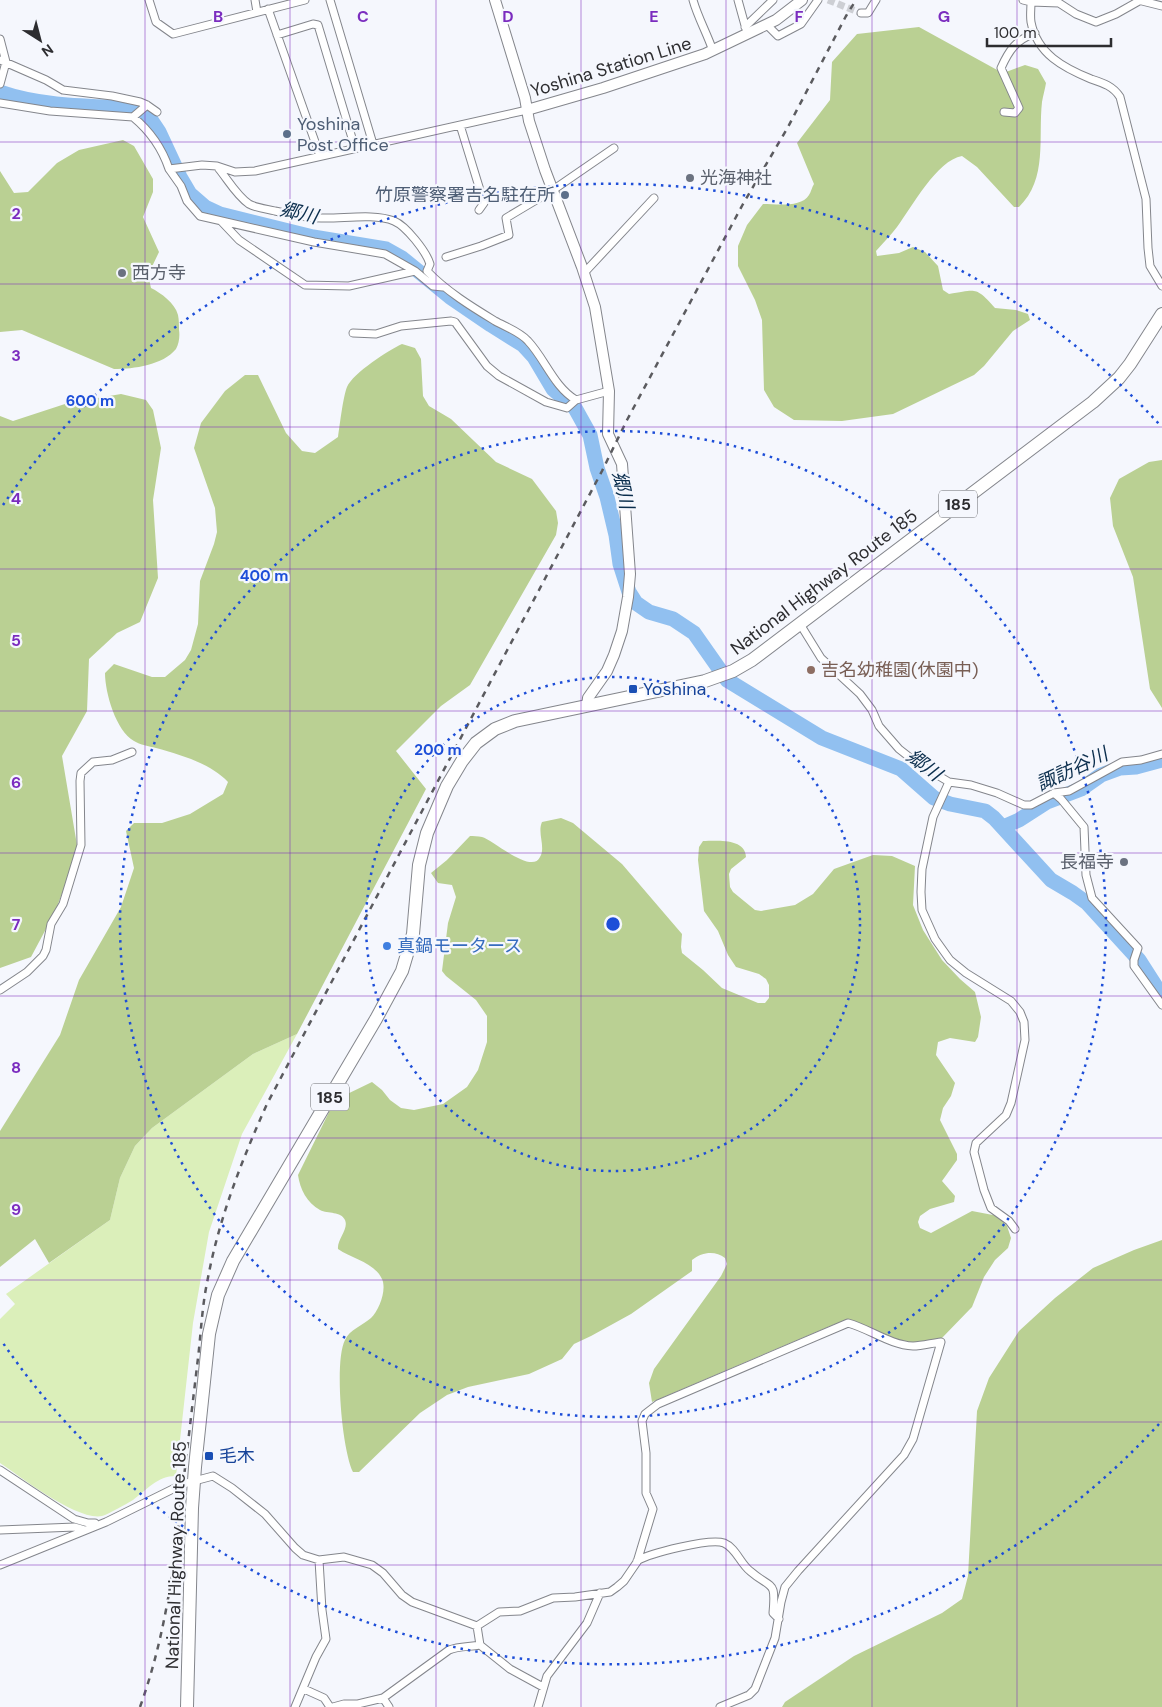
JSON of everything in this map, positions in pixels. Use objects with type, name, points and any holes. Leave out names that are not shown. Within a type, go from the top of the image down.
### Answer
[{"type":"highway","name":"National Highway Route 185","points":[[188,1707],[192,1508],[209,1334],[213,1315],[224,1279],[291,1162],[381,1012],[402,972],[413,934],[422,849],[447,786],[469,751],[476,743],[496,729],[515,722],[717,677],[733,671],[752,660],[1094,402],[1119,378],[1130,364],[1162,314]]},
{"type":"main road","points":[[495,0],[527,110]]},
{"type":"main road","name":"Yoshina Station Line","points":[[587,706],[588,698],[607,671],[614,655],[622,631],[629,593],[630,574],[622,464],[608,434],[609,391],[599,325],[584,273],[553,190],[527,110],[642,76],[713,51],[747,30],[767,24],[788,12],[802,0]]},
{"type":"street","points":[[149,0],[156,22],[173,34],[305,0]]},
{"type":"street","points":[[254,0],[258,12]]},
{"type":"street","points":[[330,0],[373,144]]},
{"type":"street","points":[[693,0],[713,51]]},
{"type":"street","points":[[738,0],[747,30]]},
{"type":"street","points":[[747,30],[773,0]]},
{"type":"street","points":[[767,24],[778,36],[801,24],[818,0]]},
{"type":"street","points":[[861,13],[868,13],[876,0]]},
{"type":"street","points":[[1023,0],[1059,3],[1076,14],[1096,22],[1116,14],[1139,0],[1162,6]]},
{"type":"street","points":[[1031,2],[1031,22],[1045,52],[1055,61],[1074,72],[1116,90],[1120,97],[1146,199],[1150,266],[1162,286]]},
{"type":"street","points":[[268,9],[320,156]]},
{"type":"street","points":[[277,35],[313,24],[318,25],[355,148]]},
{"type":"street","points":[[1004,112],[1015,113],[1019,108],[1001,68],[1008,54],[1022,38],[1035,33]]},
{"type":"street","points":[[0,39],[3,61],[0,84]]},
{"type":"street","points":[[3,61],[64,90],[112,96],[146,106],[156,112]]},
{"type":"street","points":[[0,103],[50,111],[135,115],[146,106]]},
{"type":"street","points":[[170,169],[202,165],[217,166],[235,172],[255,170],[527,110]]},
{"type":"street","points":[[135,115],[154,138],[181,186],[187,201],[200,216],[314,242],[386,254],[415,271],[435,286],[445,288]]},
{"type":"street","points":[[460,125],[484,202],[479,210]]},
{"type":"street","points":[[446,257],[509,235],[506,218],[553,190],[614,148]]},
{"type":"street","points":[[217,166],[238,193],[249,204],[257,207],[304,217],[375,218],[392,220],[400,224],[428,256],[430,264],[428,271],[445,288],[495,321],[526,338],[573,403]]},
{"type":"street","points":[[584,273],[618,234],[654,198]]},
{"type":"street","points":[[221,221],[238,240],[305,285],[349,286],[415,271]]},
{"type":"street","points":[[353,333],[376,334],[401,326],[451,321],[454,322],[474,346],[487,366],[499,376],[546,402],[567,408],[573,403],[609,391]]},
{"type":"street","points":[[800,624],[821,658],[860,694],[872,710],[879,726],[899,750],[949,782],[971,785],[997,793],[1024,805],[1031,805],[1069,791],[1122,762],[1141,760],[1162,754]]},
{"type":"street","points":[[0,990],[27,972],[43,956],[52,924],[63,904],[81,845],[81,773],[93,762],[112,760],[132,752]]},
{"type":"street","points":[[949,782],[933,817],[922,869],[922,910],[935,939],[950,960],[966,973],[1011,1001],[1020,1012],[1024,1022],[1025,1040],[1011,1103],[1006,1115],[976,1143],[974,1152],[991,1208],[1009,1221],[1015,1229]]},
{"type":"street","points":[[1058,796],[1084,827],[1086,875],[1092,898],[1138,948],[1134,966],[1162,1005]]},
{"type":"street","points":[[477,1626],[499,1612],[520,1611],[553,1598],[610,1592],[624,1582],[637,1562],[653,1509],[646,1493],[646,1453],[642,1421],[645,1414],[658,1404],[848,1323],[892,1341],[912,1346],[941,1342],[913,1440],[904,1455],[785,1587],[775,1638],[755,1689],[749,1695],[720,1707]]},
{"type":"street","points":[[0,1470],[74,1519],[88,1523],[106,1522]]},
{"type":"street","points":[[0,1565],[106,1522],[183,1484],[212,1476],[232,1488],[265,1514],[303,1555],[319,1560],[344,1557],[372,1565],[383,1573],[402,1595],[412,1602],[477,1626]]},
{"type":"street","points":[[0,1530],[75,1527],[85,1530]]},
{"type":"street","points":[[637,1562],[645,1556],[660,1552],[713,1542],[724,1543],[732,1548],[748,1570],[772,1587],[775,1594],[773,1613],[779,1618]]},
{"type":"street","points":[[296,1707],[316,1657],[326,1639],[319,1560]]},
{"type":"street","points":[[537,1706],[546,1676],[587,1623],[600,1592]]},
{"type":"street","points":[[477,1626],[480,1645],[510,1669],[543,1687]]},
{"type":"street","points":[[304,1689],[324,1698],[331,1707],[344,1704],[358,1704],[383,1698],[449,1650],[457,1647],[468,1648],[480,1645]]},
{"type":"street","points":[[383,1698],[389,1707]]},
{"type":"green space","points":[[919,27],[999,71],[1006,72],[1025,65],[1038,69],[1046,83],[1042,102],[1038,171],[1028,196],[1019,207],[1014,207],[977,167],[962,156],[953,159],[943,166],[926,185],[897,227],[876,251],[877,256],[899,253],[913,247],[925,252],[938,266],[943,290],[949,294],[975,291],[995,308],[1016,310],[1028,314],[1030,320],[1013,331],[984,366],[974,375],[893,414],[842,421],[794,420],[774,407],[764,390],[762,320],[755,300],[738,266],[738,246],[747,225],[763,204],[794,204],[805,199],[810,194],[814,184],[797,143],[830,100],[832,62],[857,34]]},
{"type":"green space","points":[[123,140],[134,146],[153,179],[153,192],[143,217],[159,252],[148,275],[151,288],[174,306],[179,319],[179,337],[176,349],[164,359],[139,367],[114,369],[22,330],[0,332],[0,171],[14,193],[28,192],[57,163],[79,150]]},
{"type":"green space","points":[[402,344],[415,348],[421,359],[423,396],[429,406],[451,419],[496,462],[532,479],[556,511],[558,523],[556,535],[470,685],[441,706],[396,751],[426,789],[297,1034],[253,1054],[152,1128],[135,1146],[120,1178],[110,1220],[49,1263],[35,1239],[0,1267],[0,1131],[60,1035],[79,980],[121,907],[134,868],[126,831],[134,823],[162,823],[190,814],[223,794],[228,782],[221,775],[195,760],[139,744],[128,736],[117,720],[109,701],[105,673],[114,664],[152,677],[165,677],[185,660],[191,650],[198,624],[200,581],[217,532],[215,508],[194,448],[201,423],[225,391],[245,375],[258,375],[286,433],[302,451],[315,453],[338,437],[344,397],[351,381],[372,362]]},
{"type":"green space","points":[[121,394],[146,400],[153,410],[161,448],[153,500],[158,578],[140,622],[117,633],[89,659],[87,711],[62,756],[78,851],[55,912],[31,957],[0,968],[0,416],[13,421],[68,403]]},
{"type":"green space","points":[[1162,460],[1162,708],[1150,689],[1133,577],[1113,526],[1110,498],[1119,479],[1149,462]]},
{"type":"green space","points":[[561,818],[573,823],[622,864],[682,934],[682,953],[722,988],[758,1003],[765,1003],[769,998],[769,985],[766,979],[759,974],[736,967],[728,955],[718,931],[704,911],[698,860],[699,847],[703,841],[722,841],[741,846],[746,857],[731,869],[729,874],[730,887],[733,892],[755,910],[761,911],[795,905],[813,894],[834,869],[873,855],[892,856],[915,866],[913,905],[923,930],[942,960],[975,992],[981,1017],[978,1037],[975,1042],[950,1038],[938,1042],[936,1055],[955,1083],[951,1096],[943,1108],[940,1120],[957,1154],[957,1160],[942,1181],[955,1196],[954,1202],[930,1209],[920,1216],[918,1222],[920,1228],[931,1233],[972,1211],[998,1216],[1007,1226],[1011,1238],[1008,1248],[995,1260],[984,1277],[972,1307],[940,1340],[908,1343],[835,1324],[652,1402],[649,1383],[654,1369],[721,1276],[727,1264],[725,1258],[721,1255],[709,1253],[700,1255],[692,1260],[692,1271],[631,1314],[574,1344],[562,1359],[529,1374],[468,1387],[447,1395],[420,1413],[359,1472],[353,1472],[346,1445],[341,1406],[340,1366],[342,1351],[347,1336],[371,1318],[377,1310],[384,1289],[382,1279],[374,1269],[338,1249],[346,1223],[345,1220],[341,1215],[320,1210],[311,1204],[302,1190],[298,1175],[334,1102],[339,1098],[372,1082],[401,1108],[414,1110],[443,1104],[467,1087],[478,1070],[487,1042],[487,1016],[476,1000],[442,971],[448,923],[456,897],[452,885],[438,883],[431,873],[447,860],[470,836],[487,839],[521,859],[529,862],[536,861],[542,853],[540,831],[542,822]]},
{"type":"green space","points":[[297,1034],[242,1134],[209,1232],[193,1323],[176,1476],[163,1478],[133,1500],[102,1516],[91,1516],[78,1512],[49,1497],[0,1463],[0,1319],[15,1304],[6,1294],[110,1220],[120,1178],[135,1146],[152,1128],[253,1054]]},
{"type":"green space","points":[[1162,1240],[1162,1707],[782,1707],[785,1702],[854,1656],[942,1613],[962,1599],[968,1576],[977,1411],[989,1378],[1019,1331],[1055,1298],[1093,1268]]},
{"type":"waterway","name":"郷川","points":[[0,92],[33,101],[50,103],[137,108],[147,114],[159,132],[190,194],[205,207],[220,214],[313,237],[386,249],[402,258],[450,297],[523,345],[534,357],[553,389],[575,408],[590,435],[597,468],[607,497],[616,535],[620,564],[629,592],[636,603],[649,612],[673,619],[694,633],[727,680],[822,738],[901,769],[934,798],[950,804],[985,811],[994,818],[1051,880],[1087,903],[1139,960],[1162,996]]},
{"type":"waterway","name":"諏訪谷川","points":[[1003,827],[1019,820],[1047,802],[1081,789],[1101,775],[1120,768],[1136,767],[1162,760]]},
{"type":"tunnel","points":[[828,0],[861,13]]},
{"type":"railway","points":[[140,1707],[157,1653],[173,1570],[207,1283],[217,1237],[231,1192],[248,1148],[267,1104],[602,471],[627,420],[743,204],[788,127],[856,0]]},
{"type":"place","name":"Yoshina Post Office","points":[[287,134]]},
{"type":"place","name":"光海神社","points":[[690,178]]},
{"type":"place","name":"竹原警察署吉名駐在所","points":[[565,195]]},
{"type":"place","name":"西方寺","points":[[122,273]]},
{"type":"place","name":"吉名幼稚園(休園中)","points":[[811,670]]},
{"type":"place","name":"Yoshina","points":[[633,689]]},
{"type":"place","name":"長福寺","points":[[1124,862]]},
{"type":"place","name":"真鍋モータース","points":[[387,946]]},
{"type":"place","name":"毛木","points":[[209,1456]]}]
